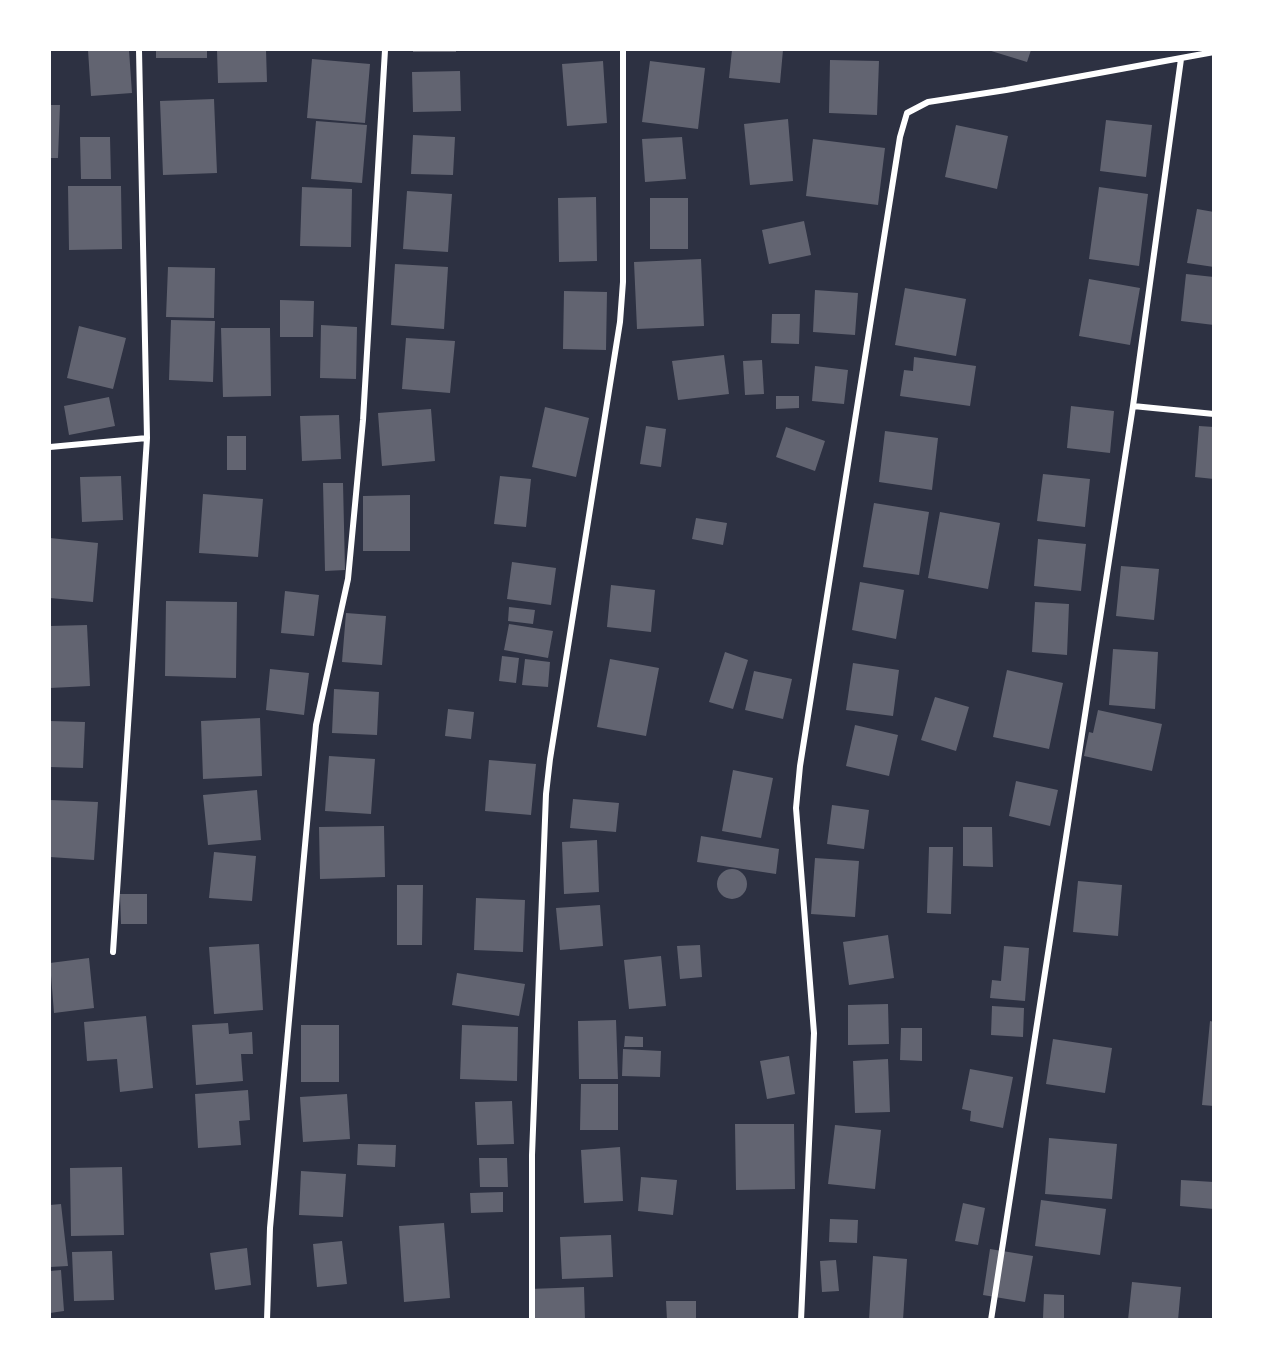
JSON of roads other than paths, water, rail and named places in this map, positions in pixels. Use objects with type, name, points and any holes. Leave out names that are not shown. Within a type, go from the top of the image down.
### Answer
[{"type":"street","points":[[113,952],[147,438],[139,50]]},
{"type":"street","points":[[267,1320],[270,1228],[316,725],[348,579],[363,420],[385,50]]},
{"type":"street","points":[[532,1320],[532,1155],[546,794],[620,322],[623,282],[623,50]]},
{"type":"street","points":[[801,1320],[814,1033],[796,808],[800,766],[900,137],[907,113],[928,102],[1214,52]]},
{"type":"street","points":[[991,1320],[1133,406],[1181,58]]},
{"type":"street","points":[[1133,406],[1214,414]]},
{"type":"street","points":[[50,447],[147,438]]}]
